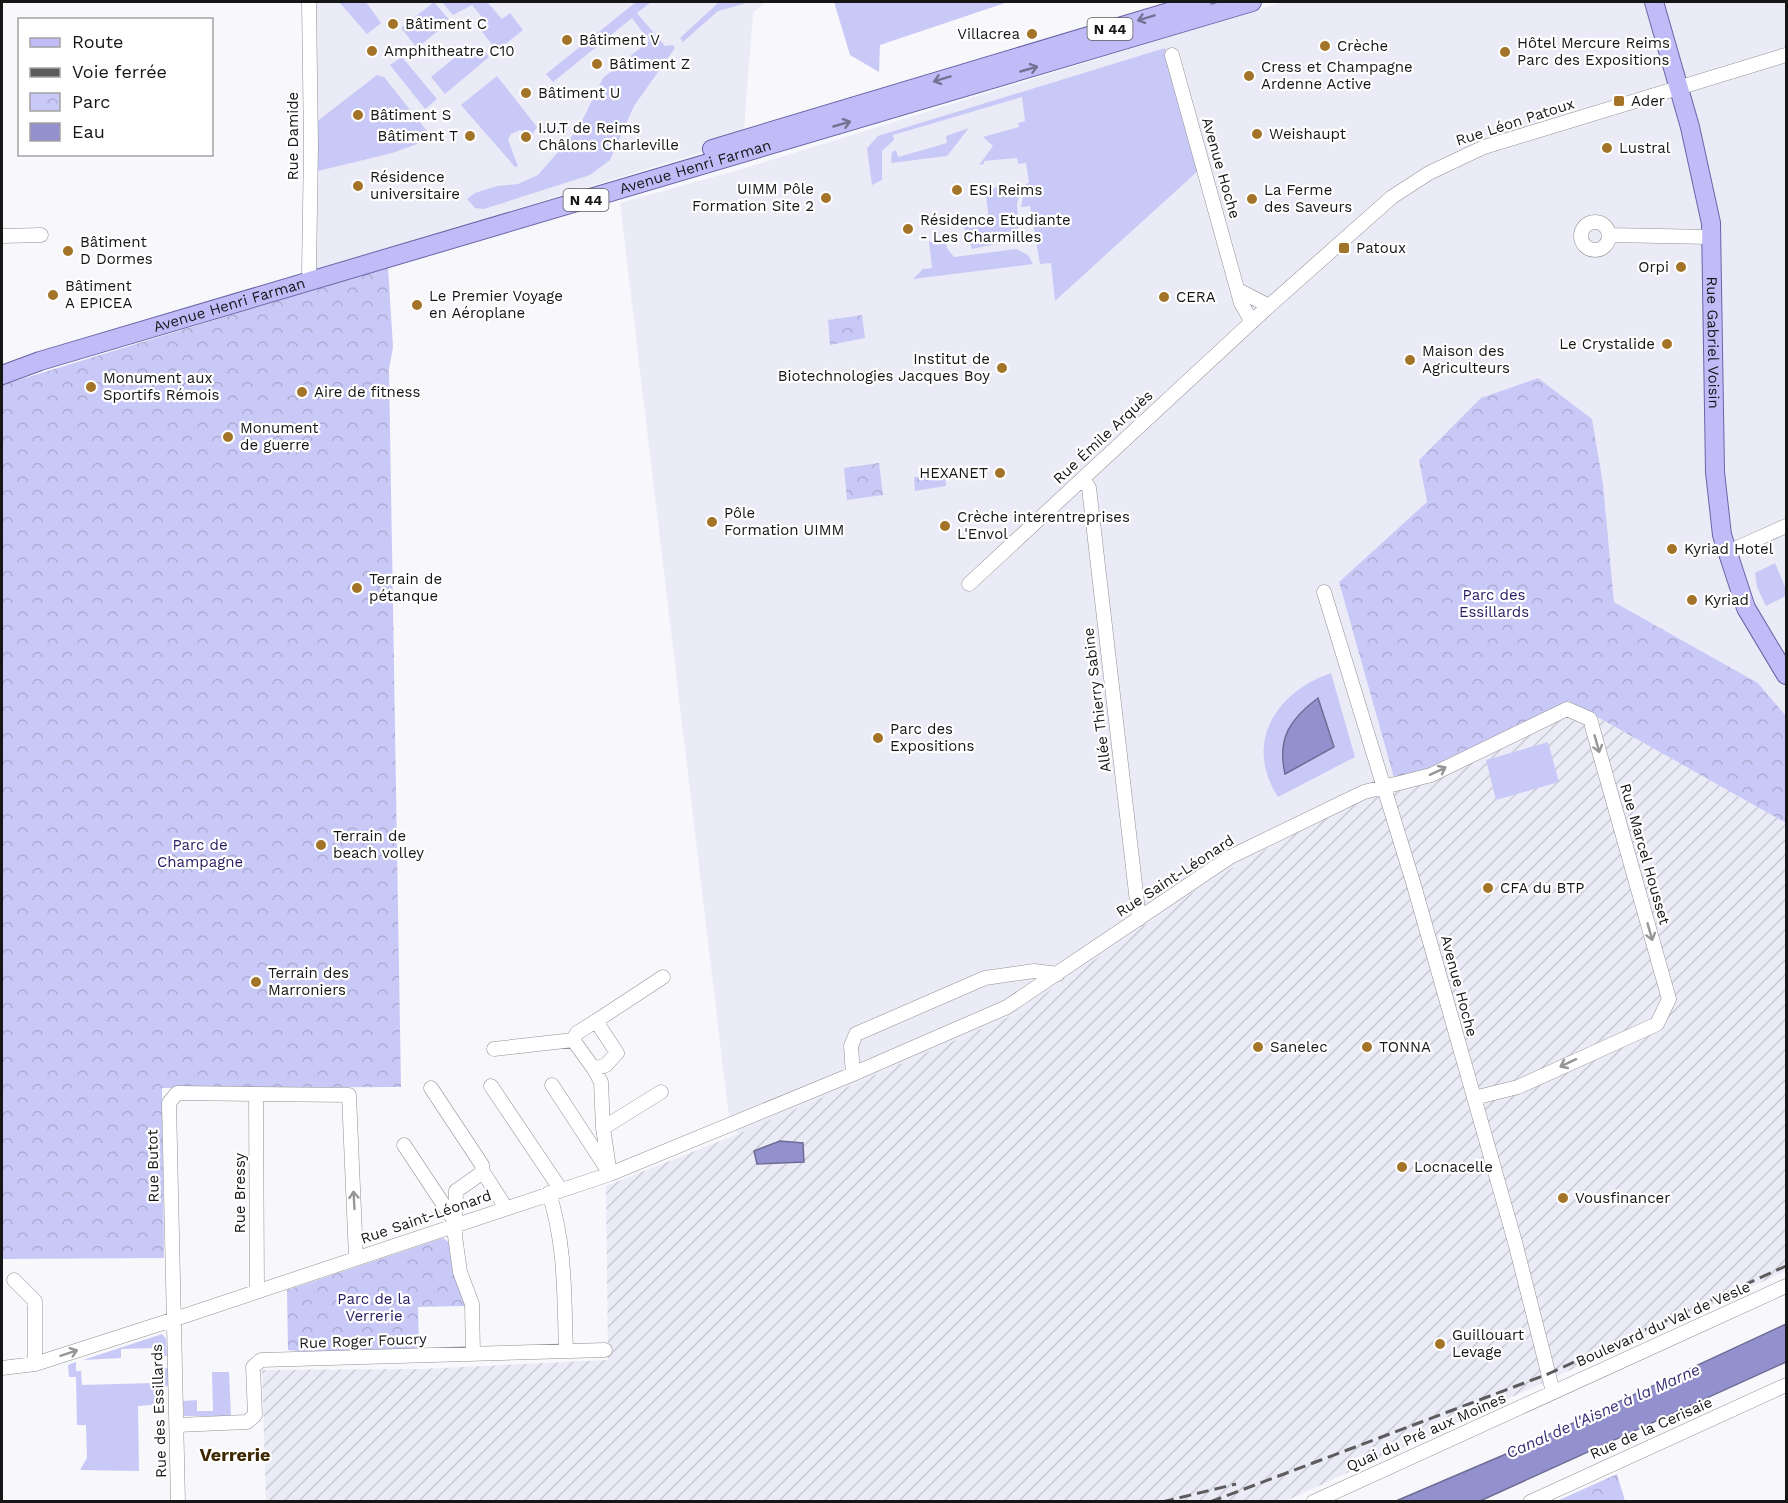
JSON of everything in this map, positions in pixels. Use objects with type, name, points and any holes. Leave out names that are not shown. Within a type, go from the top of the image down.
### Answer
[{"type":"main road","name":"Avenue Henri Farman","points":[[2,364],[1202,2]]},
{"type":"main road","name":"Avenue Henri Farman","points":[[2,375],[51,358],[1252,2]]},
{"type":"main road","name":"Rue Gabriel Voisin","points":[[1654,2],[1682,87],[1704,184],[1712,237],[1715,472],[1722,535],[1746,608],[1786,675]]},
{"type":"main road","points":[[1662,2],[1682,87],[1720,207],[1725,472],[1737,548],[1760,610],[1786,660]]},
{"type":"street","name":"Rue Damide","points":[[309,2],[311,146],[309,272]]},
{"type":"street","name":"Avenue Hoche","points":[[1172,55],[1240,303],[1260,314]]},
{"type":"street","name":"Rue Léon Patoux","points":[[1260,314],[1392,197],[1429,173],[1484,147],[1786,55]]},
{"type":"street","points":[[2,236],[41,235]]},
{"type":"street","points":[[1609,235],[1712,237]]},
{"type":"street","points":[[1238,290],[1260,314]]},
{"type":"street","name":"Rue Émile Arquès","points":[[969,584],[1260,314]]},
{"type":"street","name":"Allée Thierry Sabine","points":[[1083,479],[1089,488],[1139,919]]},
{"type":"street","points":[[1737,548],[1786,526]]},
{"type":"street","name":"Avenue Hoche","points":[[1324,592],[1381,785],[1410,871],[1534,1312],[1553,1392]]},
{"type":"street","name":"Rue Marcel Housset","points":[[1381,785],[1431,775],[1567,709],[1590,719],[1669,999],[1658,1024],[1518,1087],[1474,1098]]},
{"type":"street","name":"Rue Saint-Léonard","points":[[7,1367],[35,1364],[172,1320],[356,1258],[453,1222],[506,1208],[610,1173],[853,1074],[1007,1007],[1230,857],[1381,785]]},
{"type":"street","points":[[853,1074],[851,1046],[856,1034],[985,978],[1034,971],[1058,974]]},
{"type":"street","points":[[573,1040],[577,1033],[663,977]]},
{"type":"street","points":[[594,1069],[606,1065],[617,1053],[596,1021]]},
{"type":"street","points":[[494,1049],[573,1040]]},
{"type":"street","points":[[573,1040],[601,1082],[603,1128],[610,1173]]},
{"type":"street","points":[[552,1085],[610,1173]]},
{"type":"street","points":[[491,1086],[555,1192],[564,1264],[566,1351]]},
{"type":"street","points":[[431,1088],[482,1165],[483,1172],[506,1208]]},
{"type":"street","points":[[603,1128],[661,1092]]},
{"type":"street","name":"Rue Butot","points":[[172,1320],[169,1103],[177,1094],[349,1095],[356,1258]]},
{"type":"street","name":"Rue Bressy","points":[[256,1095],[257,1292]]},
{"type":"street","points":[[404,1144],[453,1222]]},
{"type":"street","points":[[473,1354],[472,1304],[460,1272],[453,1222],[456,1191],[483,1172]]},
{"type":"street","points":[[14,1280],[35,1301],[35,1364]]},
{"type":"street","name":"Boulevard du Val de Vesle","points":[[1553,1392],[1786,1286]]},
{"type":"street","name":"Rue des Essillards","points":[[172,1320],[178,1502]]},
{"type":"street","name":"Rue Roger Foucry","points":[[177,1425],[247,1422],[255,1415],[253,1367],[261,1360],[606,1350]]},
{"type":"street","points":[[2,1355],[7,1367]]},
{"type":"street","name":"Rue de la Cerisaie","points":[[1530,1502],[1786,1385]]},
{"type":"street","name":"Quai du Pré aux Moines","points":[[1313,1502],[1553,1392]]},
{"type":"shaded area","name":"I.U.T de Reims Châlons Charleville","points":[[310,2],[766,2],[753,13],[744,132],[739,141],[309,272]]},
{"type":"shaded area","points":[[1282,2],[1786,2],[1786,716],[1758,683],[1614,602],[1603,484],[1427,502],[1339,582],[1394,778],[1209,881],[1014,1015],[738,1134],[729,1118],[620,203],[745,168]]},
{"type":"shaded area","points":[[1569,701],[1786,823],[1786,1271],[1286,1501],[266,1501],[262,1370],[422,1369],[608,1360],[606,1186],[738,1134],[1014,1015],[1209,881],[1394,778],[1429,768]]},
{"type":"green space","points":[[339,2],[366,2],[381,23],[367,34]]},
{"type":"green space","points":[[434,2],[450,21],[417,48],[401,28]]},
{"type":"green space","points":[[442,2],[487,2],[502,19],[510,13],[523,30],[497,51],[479,28],[486,22],[472,5],[453,15]]},
{"type":"green space","points":[[636,2],[651,2],[637,13],[665,46],[673,45],[675,48],[634,106],[610,160],[590,175],[484,209],[475,208],[467,199],[475,193],[497,186],[518,184],[538,175],[578,129],[603,78],[649,41],[632,18],[553,82],[546,74]]},
{"type":"green space","points":[[719,2],[750,2],[718,11],[683,42],[680,38]]},
{"type":"green space","points":[[834,2],[1008,2],[880,45],[879,72],[850,55]]},
{"type":"green space","points":[[474,47],[484,50],[489,57],[445,94],[431,77],[464,50]]},
{"type":"green space","points":[[1165,48],[1200,169],[1055,301],[1051,263],[1040,264],[1030,206],[1021,207],[1025,185],[1029,182],[1026,163],[1018,164],[1017,158],[984,161],[984,164],[979,165],[993,146],[983,137],[1019,127],[1018,123],[1025,121],[1022,97],[893,135],[894,140],[882,151],[882,180],[872,185],[867,148],[878,136]]},
{"type":"green space","points":[[402,57],[437,99],[425,109],[390,65]]},
{"type":"green space","points":[[377,75],[384,77],[427,131],[417,144],[392,153],[310,173],[311,146],[319,140],[311,126]]},
{"type":"green space","points":[[497,76],[537,127],[531,136],[520,130],[511,134],[508,140],[518,166],[515,167],[461,105]]},
{"type":"green space","points":[[969,128],[947,156],[891,163],[892,152],[896,150],[898,157],[947,143],[946,136]]},
{"type":"green space","points":[[1022,185],[1017,204],[1019,227],[1015,236],[1006,242],[972,249],[963,225],[968,225],[969,228],[985,226],[989,222],[985,186],[988,189]]},
{"type":"green space","points":[[946,240],[947,248],[954,257],[1016,249],[1028,255],[1033,264],[913,279],[923,269],[932,268],[929,242]]},
{"type":"green space","name":"Parc de Champagne","points":[[388,267],[393,347],[389,369],[401,1087],[162,1088],[164,1258],[2,1259],[2,385]]},
{"type":"green space","points":[[862,315],[865,338],[830,345],[828,320]]},
{"type":"green space","name":"Parc des Essillards","points":[[1538,378],[1592,419],[1603,484],[1614,602],[1758,683],[1786,716],[1786,823],[1569,701],[1429,768],[1394,778],[1339,582],[1427,502],[1419,460],[1481,398]]},
{"type":"green space","points":[[879,463],[883,495],[847,500],[844,468]]},
{"type":"green space","points":[[945,474],[946,486],[915,491],[914,477]]},
{"type":"green space","points":[[1775,563],[1786,589],[1786,596],[1766,606],[1757,587],[1755,573]]},
{"type":"green space","points":[[1331,673],[1355,757],[1278,797],[1268,777],[1264,758],[1265,739],[1271,722],[1281,706],[1295,693],[1311,682]]},
{"type":"green space","points":[[1548,742],[1559,782],[1496,800],[1486,760]]},
{"type":"green space","name":"Parc de la Verrerie","points":[[443,1238],[450,1243],[454,1276],[465,1306],[418,1307],[419,1349],[314,1353],[288,1350],[287,1290]]},
{"type":"green space","points":[[162,1334],[166,1339],[167,1356],[157,1356],[156,1348],[121,1349],[121,1358],[83,1360]]},
{"type":"green space","points":[[76,1362],[76,1371],[81,1371],[82,1385],[154,1383],[154,1369],[169,1368],[169,1386],[164,1387],[164,1404],[138,1406],[139,1471],[80,1470],[87,1458],[86,1425],[77,1425],[76,1377],[69,1377],[68,1365]]},
{"type":"green space","points":[[212,1372],[229,1372],[231,1416],[184,1416],[183,1401],[197,1400],[197,1411],[213,1411]]},
{"type":"green space","points":[[1617,1474],[1625,1501],[1559,1501],[1559,1500]]},
{"type":"water","points":[[1318,698],[1334,747],[1285,774],[1283,750],[1288,730],[1300,714]]},
{"type":"water","points":[[780,1141],[803,1143],[804,1162],[757,1164],[754,1151]]},
{"type":"water","name":"Canal de l'Aisne à la Marne","points":[[1786,1324],[1786,1362],[1480,1501],[1396,1501],[1513,1451]]},
{"type":"railway","points":[[1210,1502],[1548,1374],[1786,1266]]},
{"type":"railway","points":[[1162,1502],[1236,1484]]},
{"type":"place","name":"Bâtiment C","points":[[393,24]]},
{"type":"place","name":"Villacrea","points":[[1032,34]]},
{"type":"place","name":"Bâtiment V","points":[[567,40]]},
{"type":"place","name":"Crèche","points":[[1325,46]]},
{"type":"place","name":"Amphitheatre C10","points":[[372,51]]},
{"type":"place","name":"Hôtel Mercure Reims Parc des Expositions","points":[[1505,52]]},
{"type":"place","name":"Bâtiment Z","points":[[597,64]]},
{"type":"place","name":"Cress et Champagne Ardenne Active","points":[[1249,76]]},
{"type":"place","name":"Bâtiment U","points":[[526,93]]},
{"type":"place","name":"Ader","points":[[1619,101]]},
{"type":"place","name":"Bâtiment S","points":[[358,115]]},
{"type":"place","name":"Weishaupt","points":[[1257,134]]},
{"type":"place","name":"Bâtiment T","points":[[470,136]]},
{"type":"place","name":"I.U.T de Reims Châlons Charleville","points":[[526,137]]},
{"type":"place","name":"Lustral","points":[[1607,148]]},
{"type":"place","name":"Résidence universitaire","points":[[358,186]]},
{"type":"place","name":"ESI Reims","points":[[957,190]]},
{"type":"place","name":"UIMM Pôle Formation Site 2","points":[[826,198]]},
{"type":"place","name":"La Ferme des Saveurs","points":[[1252,199]]},
{"type":"place","name":"Résidence Etudiante - Les Charmilles","points":[[908,229]]},
{"type":"place","name":"Patoux","points":[[1344,248]]},
{"type":"place","name":"Bâtiment D Dormes","points":[[68,251]]},
{"type":"place","name":"Orpi","points":[[1681,267]]},
{"type":"place","name":"Bâtiment A EPICEA","points":[[53,295]]},
{"type":"place","name":"CERA","points":[[1164,297]]},
{"type":"place","name":"Le Premier Voyage en Aéroplane","points":[[417,305]]},
{"type":"place","name":"Le Crystalide","points":[[1667,344]]},
{"type":"place","name":"Maison des Agriculteurs","points":[[1410,360]]},
{"type":"place","name":"Institut de Biotechnologies Jacques Boy","points":[[1002,368]]},
{"type":"place","name":"Monument aux Sportifs Rémois","points":[[91,387]]},
{"type":"place","name":"Aire de fitness","points":[[302,392]]},
{"type":"place","name":"Monument de guerre","points":[[228,437]]},
{"type":"place","name":"HEXANET","points":[[1000,473]]},
{"type":"place","name":"Pôle Formation UIMM","points":[[712,522]]},
{"type":"place","name":"Crèche interentreprises L'Envol","points":[[945,526]]},
{"type":"place","name":"Kyriad Hotel","points":[[1672,549]]},
{"type":"place","name":"Terrain de pétanque","points":[[357,588]]},
{"type":"place","name":"Kyriad","points":[[1692,600]]},
{"type":"place","name":"Parc des Expositions","points":[[878,738]]},
{"type":"place","name":"Terrain de beach volley","points":[[321,845]]},
{"type":"place","name":"CFA du BTP","points":[[1488,888]]},
{"type":"place","name":"Terrain des Marroniers","points":[[256,982]]},
{"type":"place","name":"Sanelec","points":[[1258,1047]]},
{"type":"place","name":"TONNA","points":[[1367,1047]]},
{"type":"place","name":"Locnacelle","points":[[1402,1167]]},
{"type":"place","name":"Vousfinancer","points":[[1563,1198]]},
{"type":"place","name":"Guillouart Levage","points":[[1440,1344]]},
{"type":"district","name":"Verrerie","points":[[235,1454]]}]
